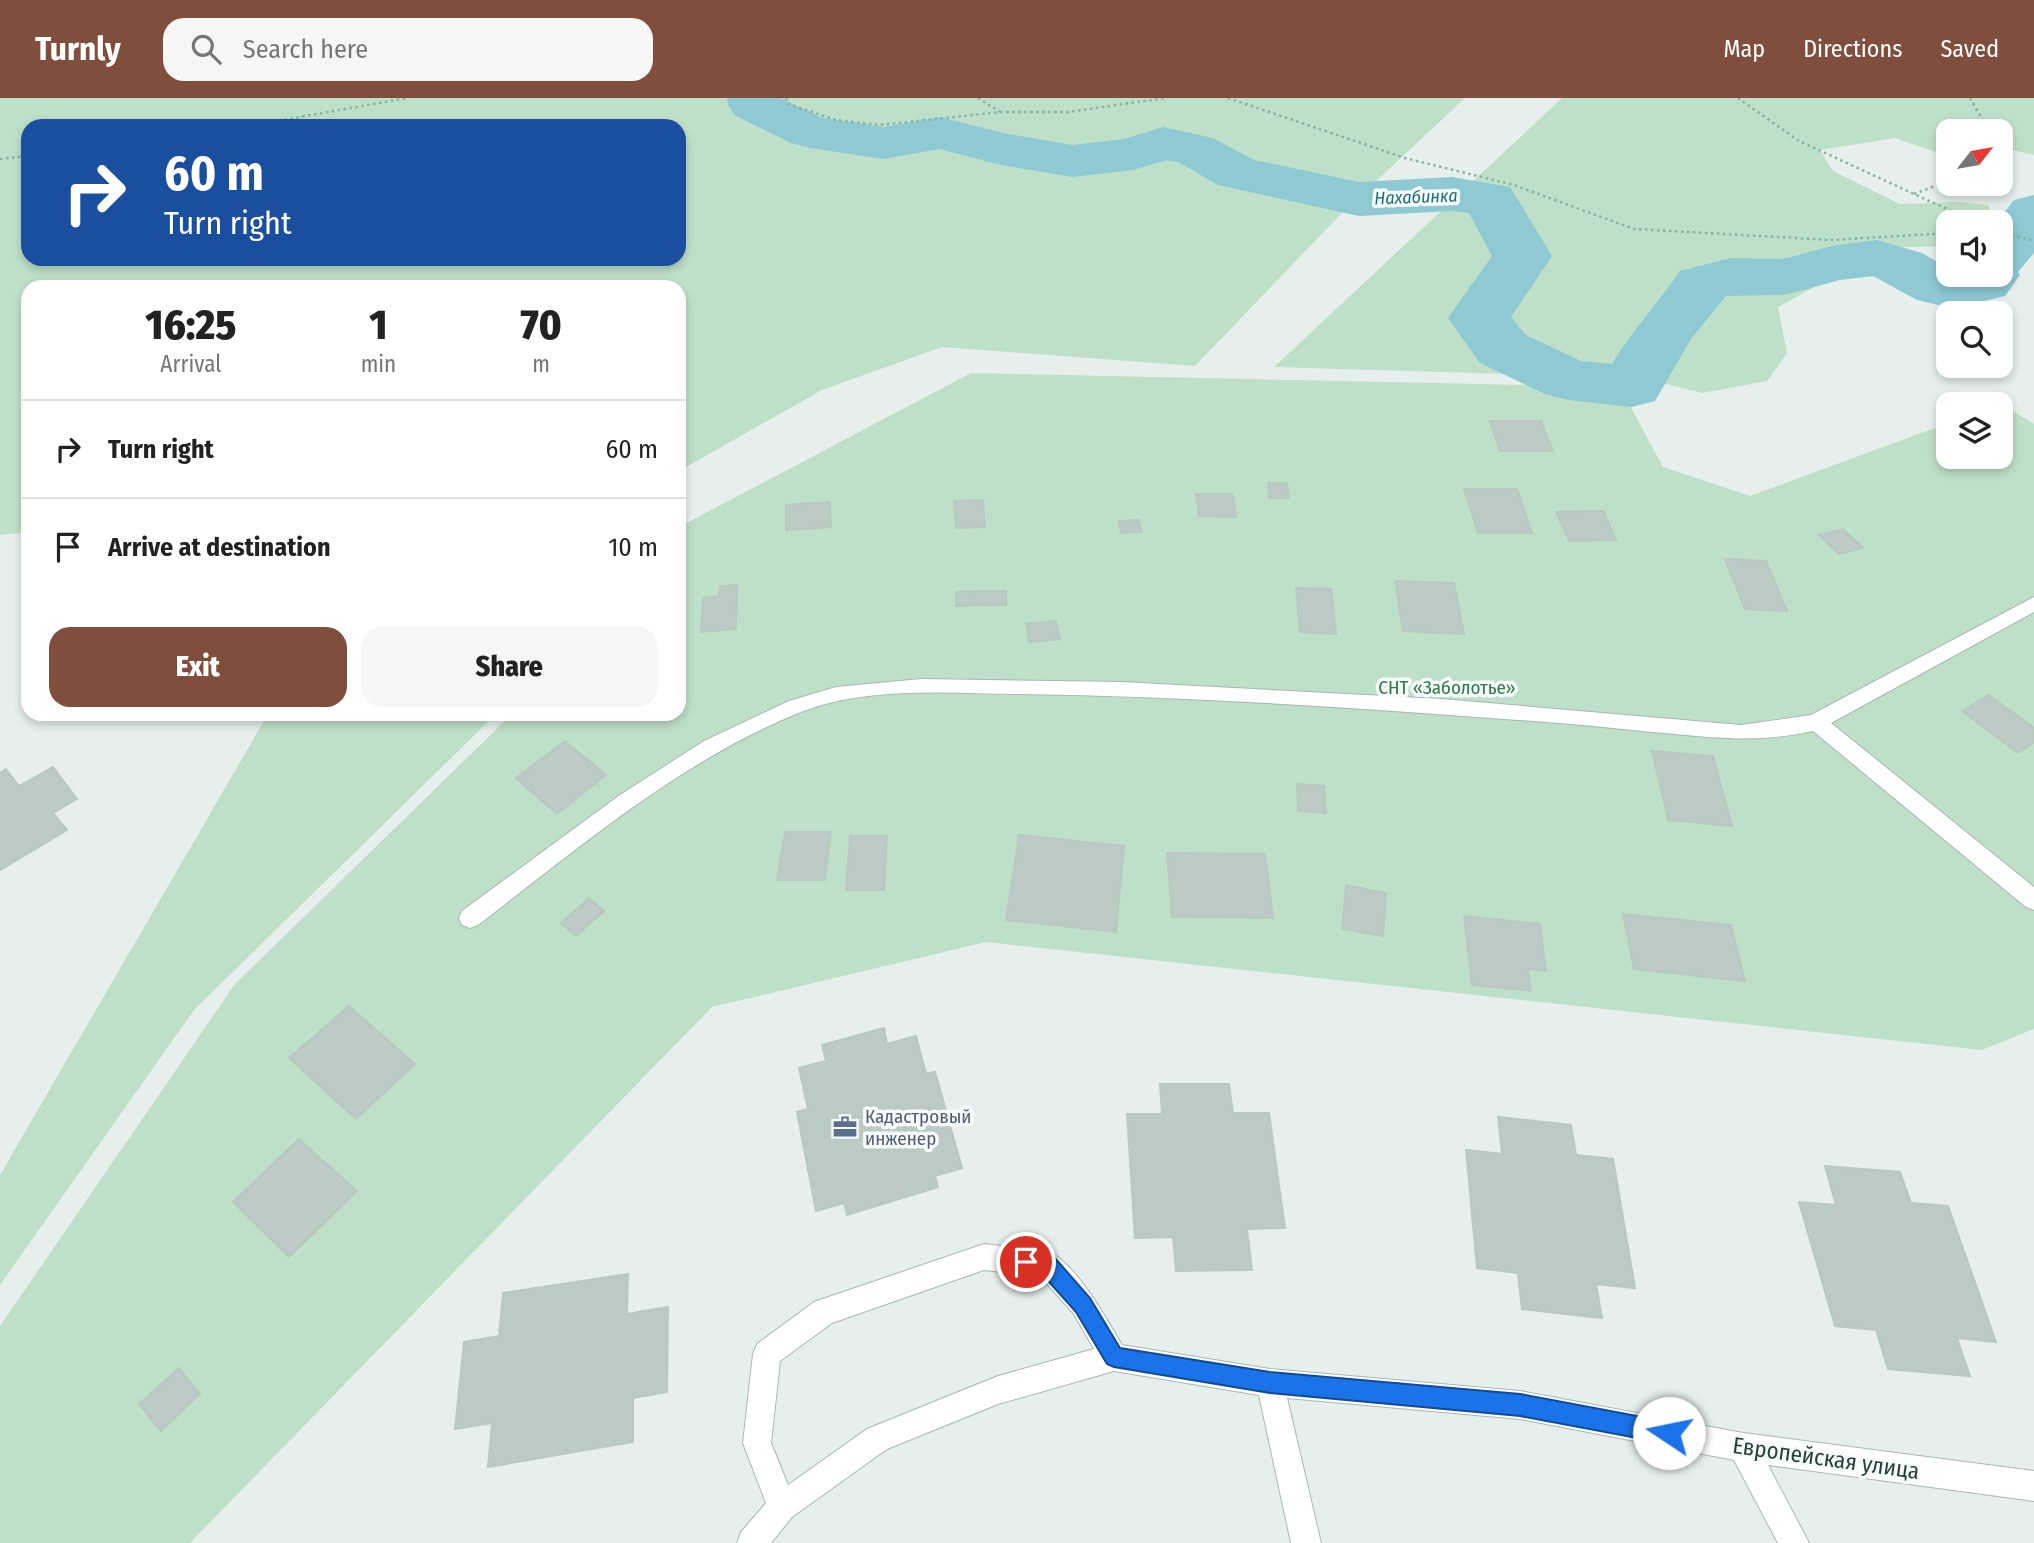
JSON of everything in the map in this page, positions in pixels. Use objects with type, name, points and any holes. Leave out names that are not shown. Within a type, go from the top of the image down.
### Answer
[{"type":"street","points":[[470,918],[586,831],[675,770],[744,728],[799,705],[854,692],[926,686],[1043,686],[1352,699],[1741,733],[1790,728],[1816,722],[2034,604]]},
{"type":"street","points":[[1816,722],[2034,900]]},
{"type":"street","points":[[782,1507],[757,1443],[767,1354],[824,1312],[984,1257],[1047,1265],[1083,1305],[1114,1357]]},
{"type":"street","name":"Европейская улица","points":[[752,1543],[782,1507],[877,1439],[998,1390],[1114,1357],[1270,1383],[1520,1405],[1743,1447],[2034,1487]]},
{"type":"street","points":[[1270,1383],[1306,1543]]},
{"type":"street","points":[[1743,1447],[1794,1543]]},
{"type":"path","points":[[288,119],[407,98]]},
{"type":"path","points":[[786,98],[788,104],[836,120],[879,125],[1001,112],[1069,112],[1165,98]]},
{"type":"path","points":[[978,98],[1001,112]]},
{"type":"path","points":[[1228,98],[1405,158],[1514,185],[1634,229],[1832,240],[1936,234]]},
{"type":"path","points":[[1738,98],[1799,141],[1949,210]]},
{"type":"path","points":[[1970,98],[1982,119]]},
{"type":"path","points":[[0,159],[21,157]]},
{"type":"path","points":[[1914,194],[1936,186]]},
{"type":"path","points":[[2013,235],[2034,241]]},
{"type":"green space","points":[[0,98],[1465,98],[1341,214],[1195,366],[942,347],[822,390],[686,467],[686,280],[21,280],[21,533],[0,535]]},
{"type":"green space","points":[[1562,98],[2034,98],[2034,155],[2013,150],[2013,119],[1936,119],[1936,152],[1895,138],[1820,150],[1833,171],[1900,204],[1960,202],[1988,205],[1990,210],[1936,210],[1936,246],[1877,248],[1837,275],[1778,307],[1787,353],[1767,381],[1702,393],[1643,378],[1274,367]]},
{"type":"green space","name":"СНТ «Заболотье»","points":[[971,373],[1620,387],[1663,467],[1750,496],[1936,427],[1936,469],[2013,469],[2013,411],[2034,424],[2034,1029],[1982,1050],[986,942],[712,1007],[190,1543],[0,1543],[0,1326],[235,984],[505,721],[686,721],[686,523]]},
{"type":"green space","points":[[264,721],[489,721],[194,1010],[0,1285],[0,1175]]},
{"type":"building","points":[[1490,421],[1541,421],[1553,451],[1500,451]]},
{"type":"building","points":[[1268,483],[1287,483],[1289,498],[1269,498]]},
{"type":"building","points":[[1464,489],[1517,489],[1532,533],[1478,533]]},
{"type":"building","points":[[1196,494],[1233,494],[1236,517],[1199,516]]},
{"type":"building","points":[[983,500],[985,527],[956,528],[954,501]]},
{"type":"building","points":[[830,502],[831,527],[786,530],[786,505]]},
{"type":"building","points":[[1603,511],[1616,540],[1569,541],[1556,512]]},
{"type":"building","points":[[1139,520],[1141,532],[1121,533],[1119,521]]},
{"type":"building","points":[[1843,529],[1863,548],[1839,554],[1819,535]]},
{"type":"building","points":[[1725,559],[1766,561],[1787,611],[1745,609]]},
{"type":"building","points":[[1395,581],[1454,583],[1464,634],[1403,631]]},
{"type":"building","points":[[737,585],[736,629],[701,632],[703,598],[719,596],[720,586]]},
{"type":"building","points":[[1296,588],[1331,589],[1336,634],[1300,632]]},
{"type":"building","points":[[1006,591],[1006,605],[956,606],[956,592]]},
{"type":"building","points":[[1056,621],[1060,639],[1029,642],[1026,624]]},
{"type":"building","points":[[1989,695],[2034,728],[2034,742],[2018,753],[1962,711]]},
{"type":"building","points":[[565,741],[606,775],[557,814],[516,778]]},
{"type":"building","points":[[1652,751],[1713,756],[1732,826],[1668,820]]},
{"type":"building","points":[[53,767],[77,799],[53,813],[67,830],[0,870],[0,773],[6,769],[19,786]]},
{"type":"building","points":[[1297,784],[1324,786],[1326,813],[1298,811]]},
{"type":"building","points":[[785,832],[831,832],[825,880],[777,880]]},
{"type":"building","points":[[1019,835],[1124,846],[1116,932],[1006,920]]},
{"type":"building","points":[[850,836],[887,836],[884,890],[846,890]]},
{"type":"building","points":[[1167,853],[1265,854],[1273,918],[1172,917]]},
{"type":"building","points":[[1346,885],[1386,893],[1383,936],[1342,929]]},
{"type":"building","points":[[589,898],[604,911],[576,936],[561,923]]},
{"type":"building","points":[[1623,914],[1731,925],[1745,981],[1634,969]]},
{"type":"building","points":[[1464,916],[1540,924],[1546,971],[1528,969],[1531,991],[1472,985]]},
{"type":"building","points":[[349,1006],[415,1064],[356,1119],[289,1058]]},
{"type":"building","points":[[884,1028],[887,1044],[916,1036],[926,1074],[935,1072],[962,1168],[935,1176],[938,1187],[847,1215],[844,1203],[816,1211],[797,1112],[808,1109],[799,1068],[826,1061],[822,1045]]},
{"type":"building","points":[[1160,1084],[1229,1084],[1233,1113],[1269,1113],[1285,1228],[1247,1229],[1252,1270],[1176,1271],[1173,1237],[1135,1238],[1127,1114],[1162,1114]]},
{"type":"building","points":[[1498,1117],[1571,1125],[1576,1155],[1613,1159],[1635,1288],[1596,1284],[1602,1318],[1522,1309],[1518,1273],[1477,1268],[1466,1150],[1502,1154]]},
{"type":"building","points":[[299,1139],[357,1191],[289,1257],[233,1202]]},
{"type":"building","points":[[1825,1166],[1900,1172],[1911,1203],[1948,1206],[1996,1342],[1957,1338],[1970,1376],[1888,1369],[1876,1330],[1835,1326],[1799,1202],[1836,1205]]},
{"type":"building","points":[[628,1274],[627,1314],[668,1307],[667,1392],[633,1398],[633,1442],[488,1467],[492,1423],[455,1429],[464,1342],[499,1336],[503,1293]]},
{"type":"building","points":[[179,1368],[200,1394],[161,1431],[139,1404]]},
{"type":"waterway","name":"Нахабинка","points":[[753,98],[754,105],[810,132],[884,143],[940,133],[1001,149],[1072,161],[1133,154],[1163,143],[1194,149],[1237,173],[1359,199],[1452,194],[1490,199],[1522,256],[1479,318],[1503,349],[1568,380],[1632,387],[1660,338],[1691,302],[1701,284],[1730,276],[1785,277],[1836,263],[1877,258],[1901,266],[1936,286]]},
{"type":"waterway","name":"Нахабинка","points":[[2013,241],[2034,212]]},
{"type":"place","name":"Кадастровый инженер","points":[[845,1127]]},
{"type":"route","points":[[1026,1262],[1047,1265],[1083,1305],[1114,1357],[1270,1383],[1520,1405],[1669,1433]]}]
